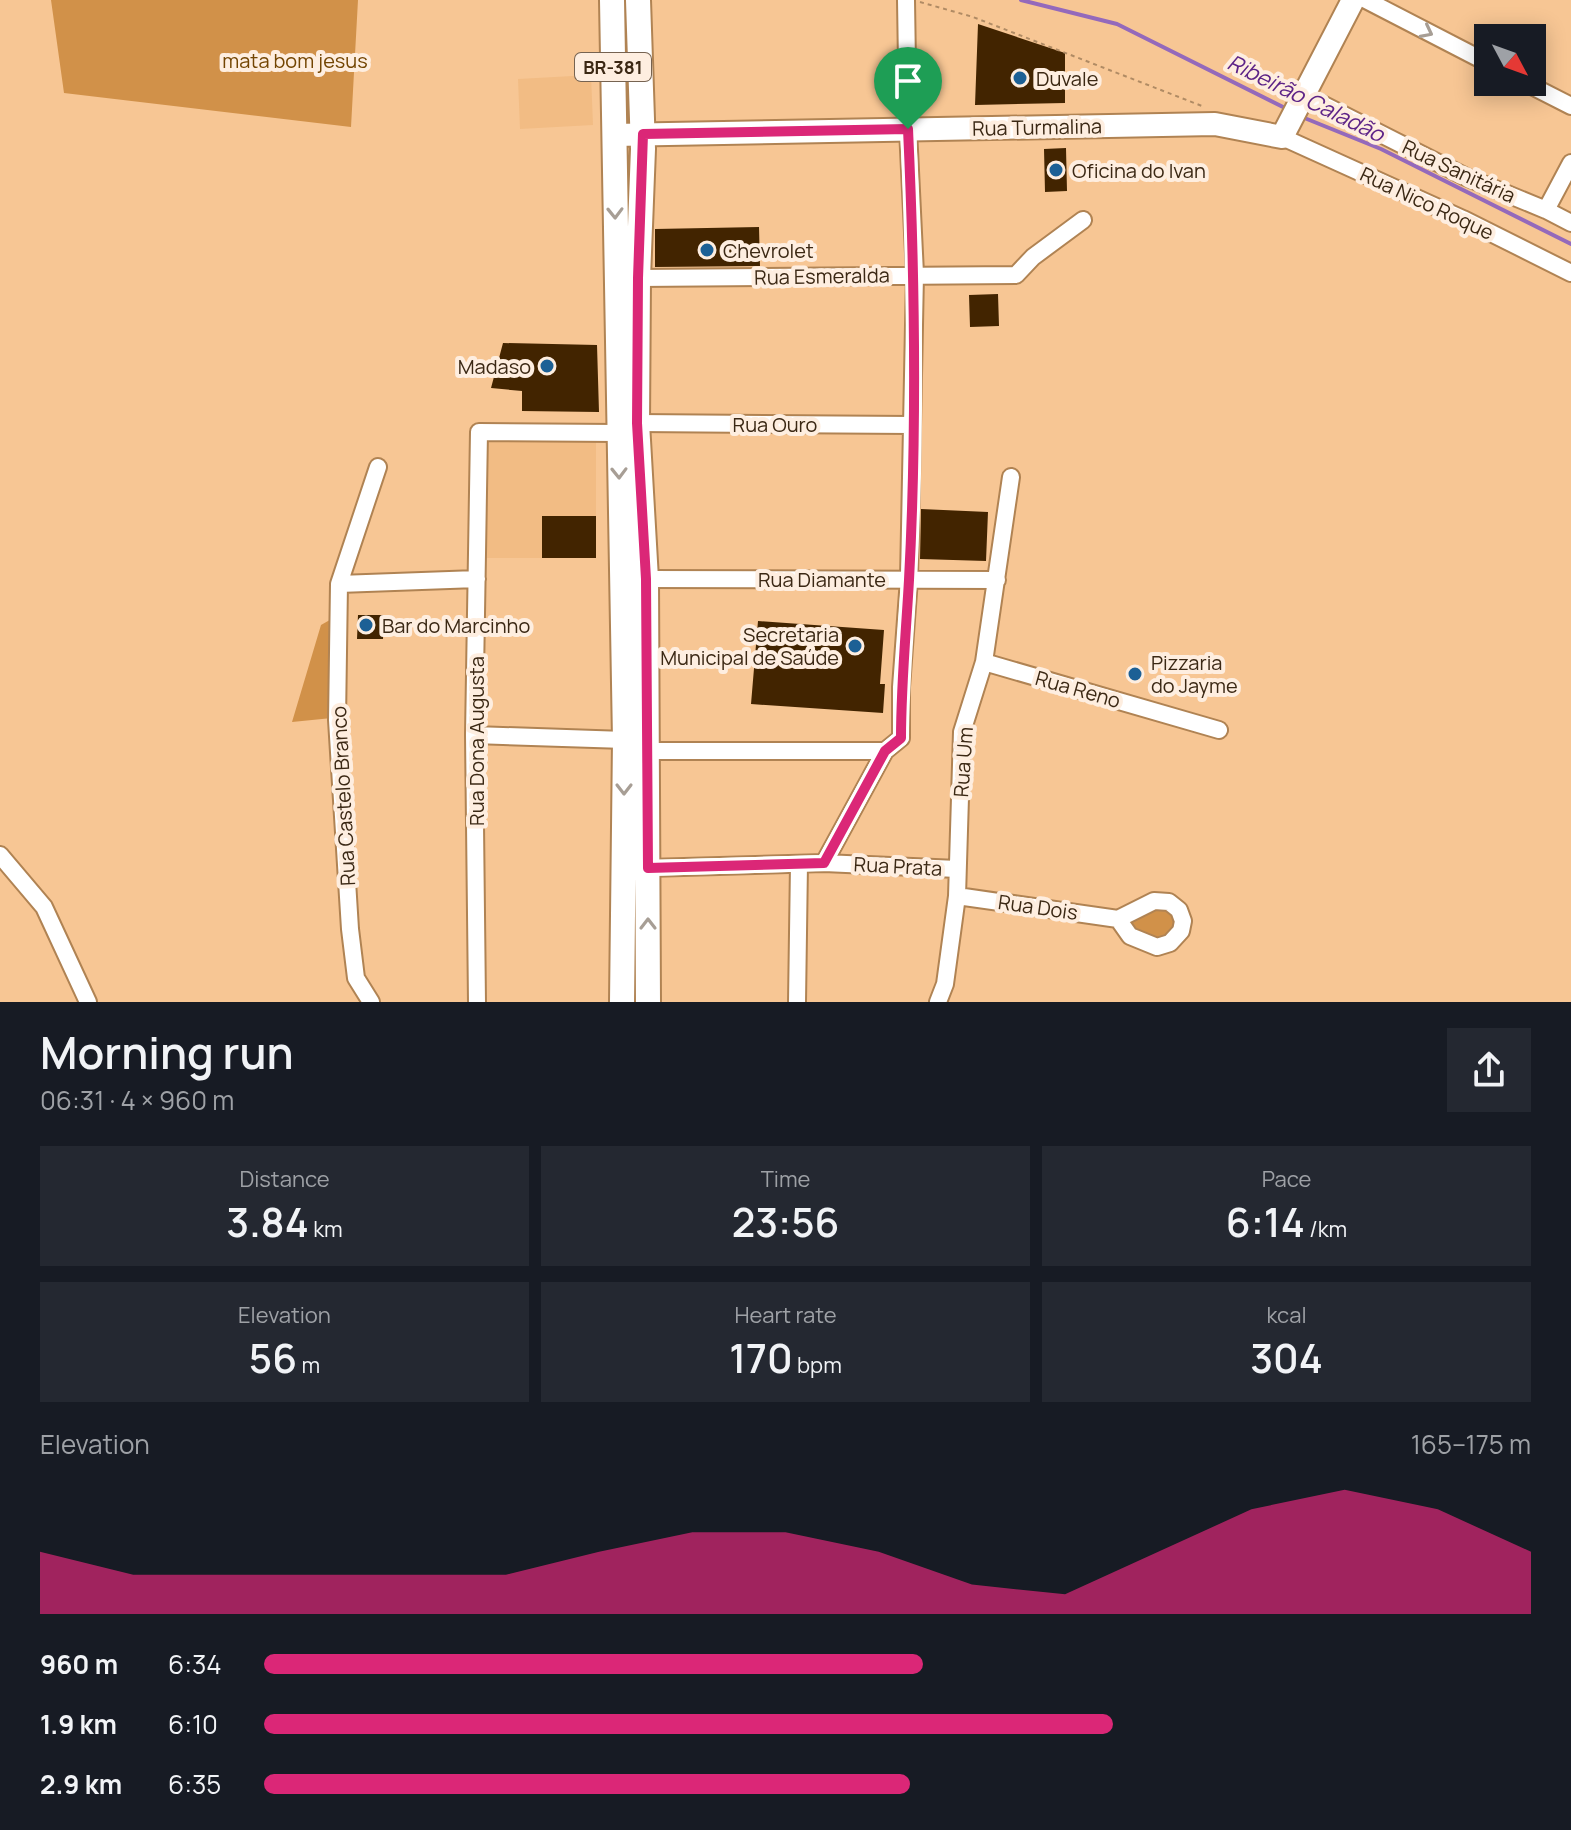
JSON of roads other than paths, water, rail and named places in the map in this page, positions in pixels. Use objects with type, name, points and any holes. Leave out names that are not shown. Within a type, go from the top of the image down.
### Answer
[{"type":"main road","name":"BR-381","points":[[622,1002],[628,428],[643,134],[638,0]]},
{"type":"main road","points":[[1283,136],[1353,0]]},
{"type":"main road","name":"BR-381","points":[[612,3],[614,135],[628,428],[646,579],[648,1002]]},
{"type":"main road","name":"Rua Turmalina","points":[[614,135],[1215,124],[1283,136]]},
{"type":"street","points":[[824,863],[885,751],[901,738],[901,687],[909,579],[915,274],[908,129],[908,0]]},
{"type":"street","points":[[1366,0],[1474,56]]},
{"type":"street","points":[[1546,93],[1571,106]]},
{"type":"street","name":"Rua Sanitária","points":[[1302,99],[1571,223]]},
{"type":"street","name":"Rua Nico Roque","points":[[1283,136],[1571,273]]},
{"type":"street","points":[[1546,210],[1571,163]]},
{"type":"street","name":"Rua Esmeralda","points":[[638,278],[1016,275],[1033,257],[1083,220]]},
{"type":"street","name":"Rua Ouro","points":[[479,432],[912,425]]},
{"type":"street","name":"Rua Dona Augusta","points":[[477,1002],[474,735],[479,432]]},
{"type":"street","name":"Rua Castelo Branco","points":[[371,1002],[356,978],[350,929],[337,720],[339,584],[378,467]]},
{"type":"street","name":"Rua Um","points":[[938,1002],[945,984],[957,896],[962,732],[984,662],[1011,477]]},
{"type":"street","points":[[339,584],[477,579]]},
{"type":"street","name":"Rua Diamante","points":[[646,579],[997,580]]},
{"type":"street","name":"Rua Reno","points":[[984,662],[1219,730]]},
{"type":"street","points":[[474,735],[625,740]]},
{"type":"street","points":[[647,751],[885,751]]},
{"type":"street","points":[[0,855],[44,907],[88,1002]]},
{"type":"street","name":"Rua Prata","points":[[648,868],[824,863],[957,869]]},
{"type":"street","points":[[797,1002],[799,864]]},
{"type":"street","name":"Rua Dois","points":[[957,896],[1118,919]]},
{"type":"waterway","name":"Ribeirão Caladão","points":[[1021,0],[1117,24],[1287,109]]},
{"type":"waterway","name":"Ribeirão Caladão","points":[[1302,117],[1381,149],[1571,244]]},
{"type":"place","name":"Duvale","points":[[1020,78]]},
{"type":"place","name":"Oficina do Ivan","points":[[1056,170]]},
{"type":"place","name":"Chevrolet","points":[[707,250]]},
{"type":"place","name":"Madaso","points":[[547,366]]},
{"type":"place","name":"Bar do Marcinho","points":[[366,625]]},
{"type":"place","name":"Secretaria Municipal de Saúde","points":[[855,646]]},
{"type":"place","name":"Pizzaria do Jayme","points":[[1135,674]]},
{"type":"park label","name":"mata bom jesus","points":[[295,60]]}]
